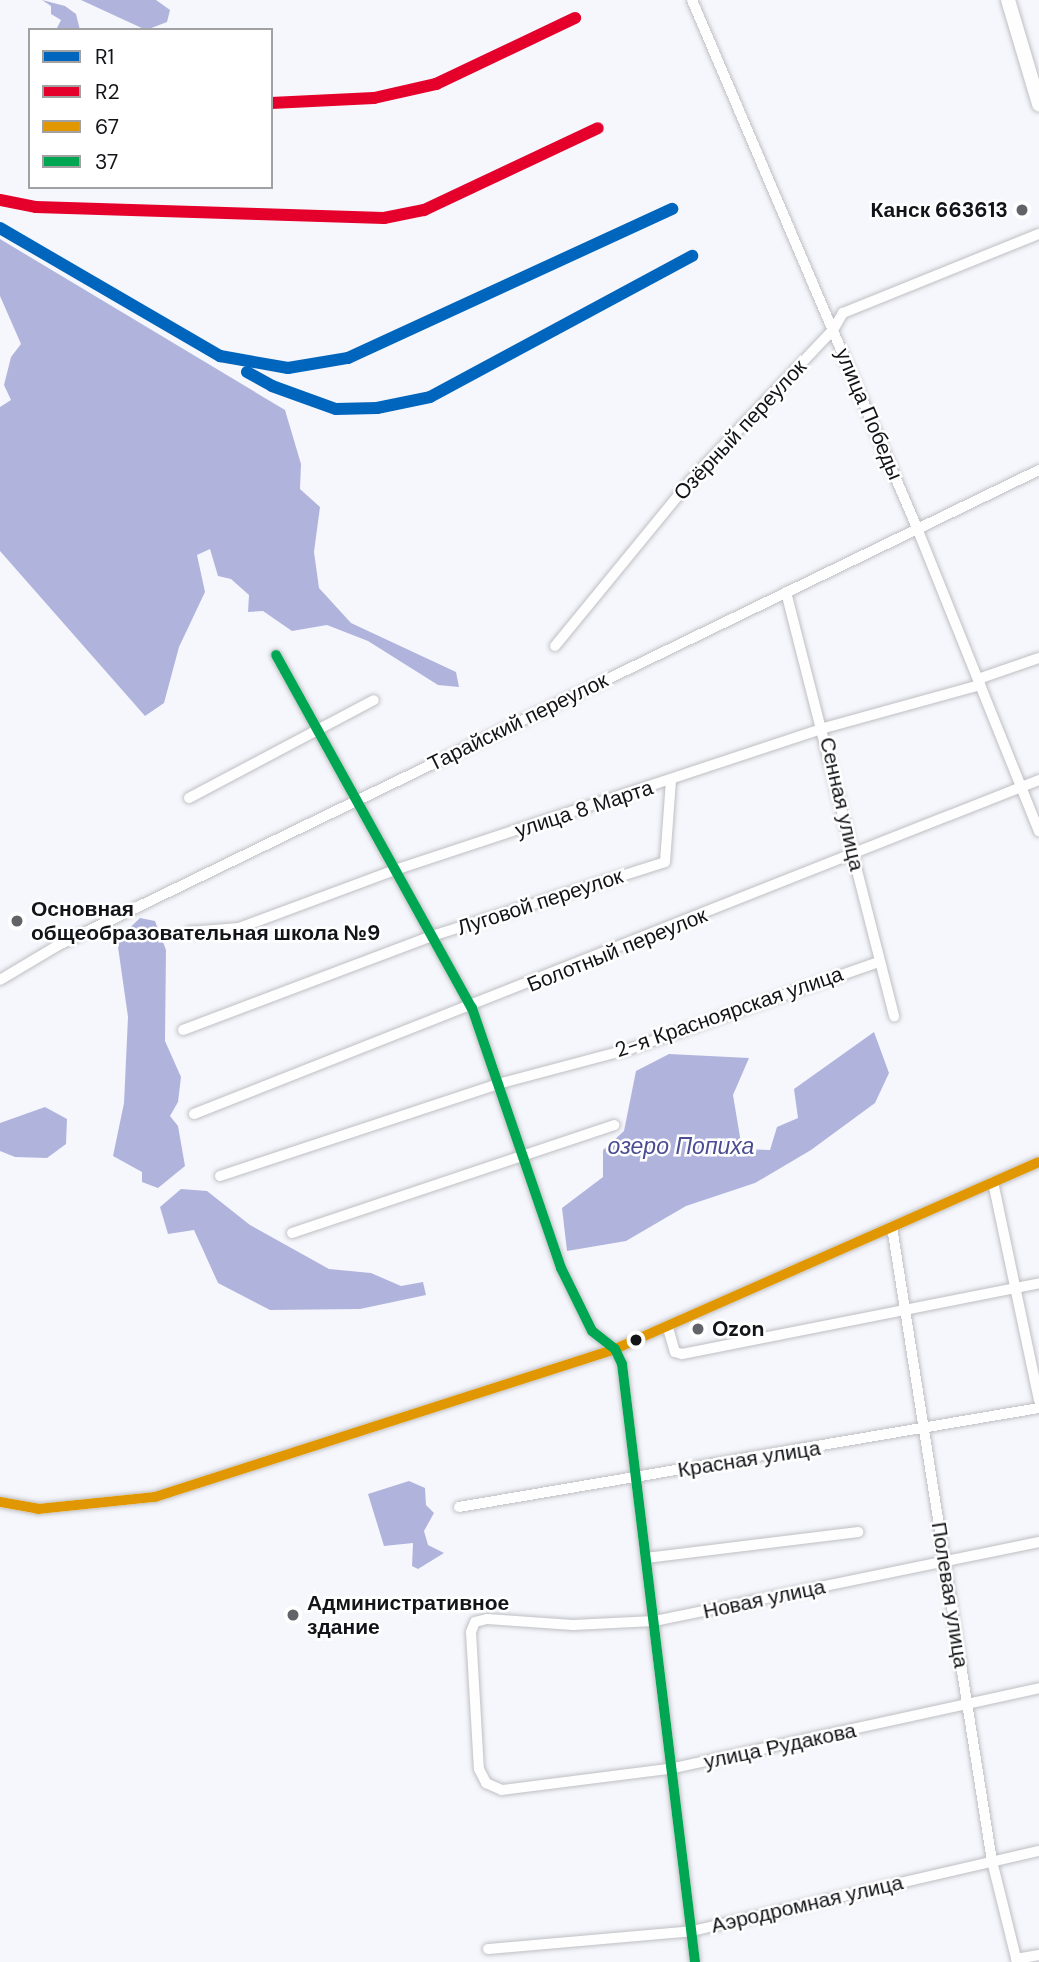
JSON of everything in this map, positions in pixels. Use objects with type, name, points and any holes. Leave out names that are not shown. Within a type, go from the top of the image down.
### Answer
[{"type":"main road","points":[[1008,0],[1039,104]]},
{"type":"street","name":"улица Победы","points":[[692,0],[917,528],[1039,831]]},
{"type":"street","name":"Озёрный переулок","points":[[555,646],[690,481],[833,330],[850,308],[1039,234]]},
{"type":"street","name":"Тарайский переулок","points":[[0,981],[57,946],[1039,470]]},
{"type":"street","name":"Сенная улица","points":[[786,592],[824,728],[878,962],[894,1016]]},
{"type":"street","points":[[276,655],[472,1007],[561,1268],[592,1331],[614,1349],[622,1364],[695,1962]]},
{"type":"street","name":"улица 8 Марта","points":[[189,932],[239,928],[396,870],[824,728],[979,682],[1039,658]]},
{"type":"street","points":[[189,797],[374,700]]},
{"type":"street","name":"Луговой переулок","points":[[183,1030],[432,936],[664,862],[671,780]]},
{"type":"street","name":"Болотный переулок","points":[[194,1114],[472,1007],[1039,780]]},
{"type":"street","name":"2-я Красноярская улица","points":[[220,1176],[498,1084],[630,1049],[878,962]]},
{"type":"street","points":[[292,1233],[614,1125]]},
{"type":"street","points":[[0,1502],[38,1509],[106,1506],[155,1497],[614,1349],[668,1328],[1039,1162]]},
{"type":"street","points":[[993,1182],[1039,1400]]},
{"type":"street","name":"Полевая улица","points":[[892,1227],[992,1861],[1016,1960]]},
{"type":"street","points":[[668,1328],[675,1352],[682,1354],[1039,1283]]},
{"type":"street","name":"Красная улица","points":[[459,1507],[924,1431],[1039,1408]]},
{"type":"street","points":[[646,1558],[858,1532]]},
{"type":"street","name":"Новая улица","points":[[486,1619],[573,1625],[654,1621],[1039,1542]]},
{"type":"street","name":"улица Рудакова","points":[[486,1619],[475,1622],[471,1632],[479,1769],[486,1783],[513,1790],[670,1769],[967,1707],[1039,1688]]},
{"type":"street","name":"Аэродромная улица","points":[[488,1949],[692,1931],[1039,1851]]},
{"type":"street","points":[[1016,1960],[1039,1955]]},
{"type":"water","points":[[42,0],[65,6],[76,14],[80,28],[57,28],[61,20],[51,14],[51,6]]},
{"type":"water","points":[[81,0],[156,0],[170,10],[167,22],[151,28],[142,28]]},
{"type":"water","points":[[0,239],[285,410],[301,464],[300,489],[320,507],[314,552],[319,588],[351,623],[456,672],[459,687],[438,685],[368,641],[327,625],[292,631],[263,611],[248,612],[249,595],[231,579],[218,576],[210,549],[197,555],[205,592],[179,647],[164,703],[145,716],[0,551],[0,407],[11,400],[4,385],[11,357],[21,344],[0,296]]},
{"type":"water","points":[[140,918],[155,921],[166,950],[165,1041],[181,1077],[178,1102],[170,1116],[178,1126],[185,1166],[158,1188],[142,1182],[142,1172],[113,1156],[124,1103],[128,1017],[117,940]]},
{"type":"water","name":"озеро Попиха","points":[[874,1032],[889,1073],[875,1103],[811,1150],[755,1183],[686,1206],[626,1241],[567,1251],[562,1208],[603,1177],[603,1150],[624,1131],[636,1071],[669,1054],[749,1058],[733,1095],[742,1149],[770,1150],[777,1127],[798,1118],[794,1089]]},
{"type":"water","points":[[45,1107],[67,1119],[66,1144],[47,1158],[15,1157],[0,1151],[0,1123]]},
{"type":"water","points":[[181,1189],[207,1191],[250,1225],[329,1269],[371,1273],[401,1286],[423,1282],[426,1295],[360,1309],[270,1310],[218,1283],[194,1230],[168,1234],[160,1207]]},
{"type":"water","points":[[409,1481],[425,1488],[426,1505],[434,1513],[424,1531],[428,1545],[444,1553],[418,1569],[412,1566],[413,1543],[384,1546],[368,1494]]},
{"type":"transit line","name":"R2","points":[[273,103],[374,98],[436,84],[575,18]]},
{"type":"transit line","name":"R2","points":[[0,200],[36,207],[384,218],[424,210],[598,128]]},
{"type":"transit line","name":"R1","points":[[0,228],[220,356],[288,368],[348,358],[672,209]]},
{"type":"transit line","name":"R1","points":[[247,372],[272,386],[336,409],[377,408],[430,397],[692,256]]},
{"type":"transit line","name":"37","points":[[276,655],[472,1008],[561,1268],[592,1331],[615,1349],[622,1364],[695,1962]]},
{"type":"transit line","name":"67","points":[[0,1502],[38,1509],[155,1497],[615,1349],[1039,1162]]},
{"type":"place","name":"Канск 663613","points":[[1022,210]]},
{"type":"place","name":"Основная общеобразовательная школа №9","points":[[17,921]]},
{"type":"place","name":"Ozon","points":[[698,1329]]},
{"type":"place","name":"Административное здание","points":[[293,1615]]}]
